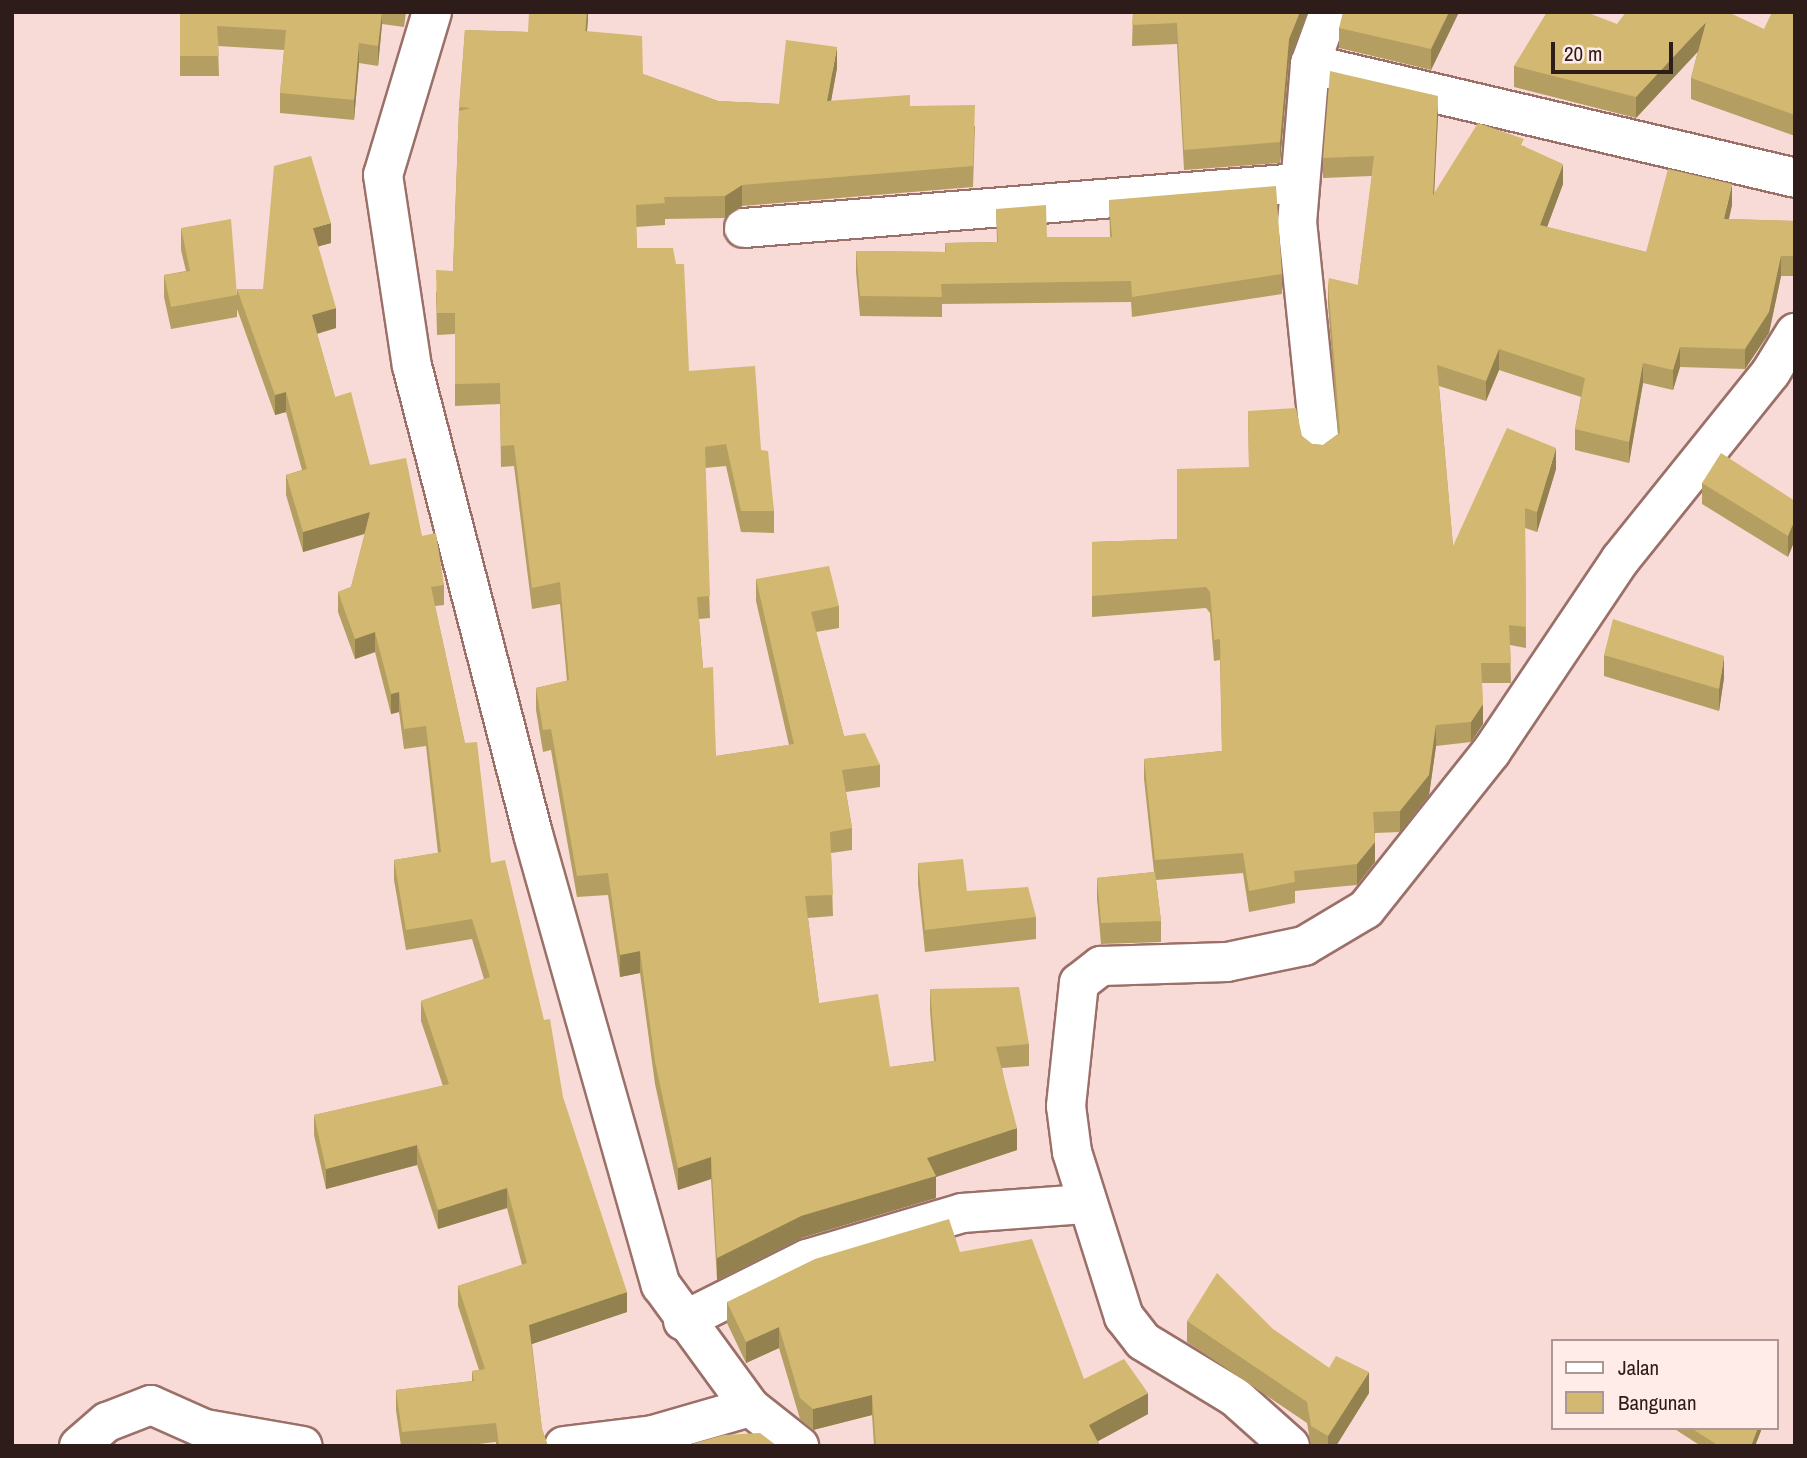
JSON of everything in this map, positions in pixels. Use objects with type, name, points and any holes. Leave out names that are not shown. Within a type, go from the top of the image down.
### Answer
[{"type":"street","points":[[432,12],[383,176],[412,366],[661,1285],[683,1321],[750,1407],[799,1446]]},
{"type":"street","points":[[1320,444],[1297,223],[1310,64],[1329,12]]},
{"type":"street","points":[[1310,64],[1795,177]]},
{"type":"street","points":[[744,228],[1299,183]]},
{"type":"street","points":[[1290,1446],[1235,1396],[1143,1341],[1124,1317],[1086,1203],[1066,1106],[1079,983],[1101,966],[1227,962],[1304,946],[1366,909],[1491,752],[1620,560],[1771,372],[1795,333]]},
{"type":"street","points":[[683,1321],[807,1259],[962,1213],[1086,1203]]},
{"type":"street","points":[[79,1446],[107,1422],[151,1405],[205,1429],[303,1446]]},
{"type":"street","points":[[564,1446],[653,1435],[750,1407]]},
{"type":"building","points":[[382,12],[378,46],[359,43],[354,100],[280,93],[286,30],[217,26],[219,56],[180,56],[180,13]]},
{"type":"building","points":[[529,12],[587,12],[585,31],[642,36],[643,74],[718,101],[779,104],[786,40],[837,47],[827,101],[910,95],[910,106],[975,105],[973,166],[742,185],[725,196],[664,197],[665,203],[636,205],[637,248],[673,248],[676,264],[684,264],[689,371],[755,366],[761,450],[768,451],[774,511],[741,511],[726,444],[705,447],[710,596],[697,597],[703,668],[713,667],[716,756],[794,744],[756,579],[829,566],[839,606],[811,612],[844,736],[865,733],[880,765],[842,770],[852,828],[830,832],[833,895],[805,896],[819,1003],[878,994],[890,1067],[936,1061],[930,989],[1019,987],[1029,1044],[996,1047],[1017,1128],[927,1158],[936,1176],[801,1216],[717,1258],[711,1157],[678,1168],[655,1062],[640,951],[620,955],[608,873],[577,876],[551,729],[543,730],[536,688],[569,680],[560,582],[532,588],[514,445],[501,446],[500,383],[455,384],[455,313],[437,313],[436,270],[453,271],[459,111],[471,108],[459,107],[465,30],[528,32]]},
{"type":"building","points":[[1133,12],[1300,12],[1289,39],[1280,142],[1184,150],[1177,23],[1132,25]]},
{"type":"building","points":[[1343,12],[1449,12],[1431,49],[1339,28]]},
{"type":"building","points":[[1547,12],[1586,12],[1617,24],[1626,12],[1728,12],[1764,29],[1772,12],[1795,12],[1795,115],[1691,78],[1706,22],[1636,97],[1514,66]]},
{"type":"building","points":[[1330,71],[1438,96],[1433,195],[1478,123],[1524,139],[1521,145],[1563,164],[1540,225],[1646,252],[1668,169],[1732,184],[1724,219],[1795,221],[1795,256],[1781,256],[1769,312],[1745,349],[1680,347],[1673,370],[1643,363],[1629,442],[1575,429],[1585,378],[1499,349],[1486,381],[1437,365],[1453,546],[1507,428],[1556,448],[1537,512],[1525,508],[1526,627],[1509,625],[1511,663],[1481,663],[1483,704],[1471,722],[1436,725],[1429,775],[1400,811],[1373,812],[1375,842],[1357,864],[1294,871],[1295,882],[1249,891],[1243,853],[1155,860],[1144,759],[1222,751],[1220,639],[1214,640],[1210,592],[1206,587],[1092,596],[1092,542],[1177,539],[1177,469],[1249,467],[1248,411],[1296,408],[1302,436],[1312,444],[1323,445],[1340,433],[1328,284],[1329,278],[1358,285],[1374,156],[1323,158]]},
{"type":"building","points":[[311,156],[331,223],[313,228],[336,308],[312,315],[335,397],[351,392],[370,465],[406,458],[422,536],[436,533],[444,585],[431,587],[465,743],[477,742],[491,863],[505,860],[544,1020],[550,1019],[563,1097],[627,1292],[529,1325],[542,1429],[548,1446],[499,1446],[496,1423],[402,1432],[396,1390],[474,1381],[472,1371],[485,1369],[458,1286],[527,1263],[507,1188],[438,1210],[417,1145],[326,1169],[314,1115],[449,1084],[421,1001],[490,977],[472,919],[406,930],[394,860],[441,852],[426,726],[404,729],[399,692],[391,694],[375,632],[355,639],[338,592],[351,587],[370,512],[303,532],[286,475],[307,469],[286,392],[275,395],[237,289],[263,289],[274,166]]},
{"type":"building","points":[[1276,186],[1282,274],[1132,297],[1131,281],[941,284],[942,297],[860,296],[856,251],[946,252],[945,243],[998,242],[996,209],[1046,205],[1047,237],[1112,237],[1109,200]]},
{"type":"building","points":[[231,219],[237,295],[171,307],[164,275],[190,271],[181,228]]},
{"type":"building","points":[[1721,453],[1795,501],[1795,519],[1788,536],[1702,483]]},
{"type":"building","points":[[1613,619],[1724,656],[1719,689],[1604,655]]},
{"type":"building","points":[[963,859],[967,891],[1028,887],[1036,917],[925,930],[918,863]]},
{"type":"building","points":[[1155,872],[1161,921],[1101,923],[1097,878]]},
{"type":"building","points":[[949,1219],[960,1252],[1032,1239],[1084,1379],[1124,1359],[1148,1393],[1089,1425],[1100,1446],[876,1446],[872,1395],[813,1409],[800,1398],[779,1327],[746,1342],[727,1302],[815,1259]]},
{"type":"building","points":[[1217,1273],[1274,1330],[1329,1368],[1336,1356],[1369,1372],[1328,1436],[1311,1426],[1307,1402],[1187,1321]]},
{"type":"building","points":[[1694,1430],[1757,1430],[1751,1446],[1719,1446]]},
{"type":"building","points":[[760,1433],[777,1446],[684,1446],[724,1435]]}]
